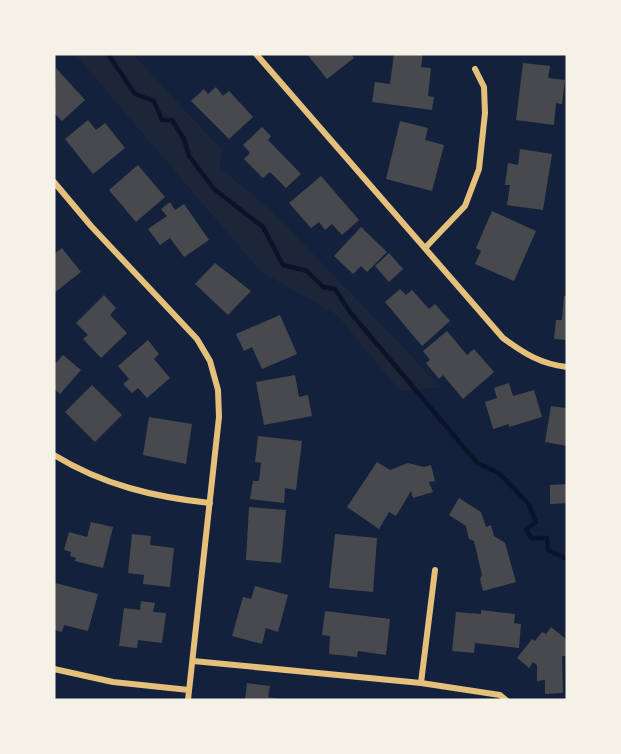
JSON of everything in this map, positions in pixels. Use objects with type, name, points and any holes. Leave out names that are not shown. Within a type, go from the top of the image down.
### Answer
[{"type":"street","points":[[256,54],[503,338],[528,357],[547,365],[567,368]]},
{"type":"street","points":[[426,247],[465,206],[479,169],[485,95],[484,87],[475,69]]},
{"type":"street","points":[[54,182],[91,226],[197,339],[210,361],[218,390],[219,417],[188,700]]},
{"type":"street","points":[[54,455],[93,477],[132,491],[210,503]]},
{"type":"street","points":[[421,683],[435,570]]},
{"type":"street","points":[[193,661],[421,683],[500,695],[506,700]]},
{"type":"street","points":[[54,669],[104,680],[189,690]]},
{"type":"shaded area","points":[[75,54],[133,54],[221,149],[220,168],[271,210],[441,387],[400,391],[337,315],[260,271]]},
{"type":"building","points":[[307,54],[351,54],[354,58],[327,79]]},
{"type":"building","points":[[394,54],[423,54],[421,67],[431,68],[428,96],[434,97],[432,110],[372,102],[375,82],[390,84]]},
{"type":"building","points":[[523,63],[550,66],[548,78],[565,80],[562,104],[556,103],[554,125],[516,120]]},
{"type":"building","points":[[56,68],[85,100],[62,121],[54,113]]},
{"type":"building","points":[[216,87],[223,96],[229,91],[253,117],[229,139],[191,101],[204,89],[208,94]]},
{"type":"building","points":[[88,120],[96,130],[105,123],[125,148],[93,174],[65,139]]},
{"type":"building","points":[[400,121],[428,128],[425,140],[444,145],[432,191],[386,179]]},
{"type":"building","points":[[262,127],[271,136],[268,140],[301,174],[286,188],[270,172],[263,178],[244,159],[250,153],[243,145]]},
{"type":"building","points":[[520,149],[552,154],[543,210],[507,205],[510,185],[505,185],[508,163],[518,165]]},
{"type":"building","points":[[138,165],[165,197],[136,222],[109,190]]},
{"type":"building","points":[[321,176],[359,220],[342,235],[332,224],[325,230],[319,222],[311,228],[289,203]]},
{"type":"building","points":[[170,202],[175,210],[184,204],[209,240],[184,257],[170,238],[160,245],[148,229],[167,216],[161,209]]},
{"type":"building","points":[[492,211],[536,231],[514,281],[475,264],[481,251],[476,248]]},
{"type":"building","points":[[361,227],[387,252],[367,272],[361,266],[353,274],[334,256]]},
{"type":"building","points":[[62,248],[81,272],[54,293],[54,254]]},
{"type":"building","points":[[389,253],[403,269],[389,282],[375,266]]},
{"type":"building","points":[[215,263],[251,291],[228,315],[195,284]]},
{"type":"building","points":[[400,289],[406,295],[412,290],[429,309],[435,304],[450,321],[422,346],[385,302]]},
{"type":"building","points":[[104,295],[116,308],[110,315],[127,333],[101,358],[83,339],[88,335],[76,323]]},
{"type":"building","points":[[564,296],[567,296],[567,340],[554,339],[556,320],[562,320]]},
{"type":"building","points":[[280,315],[297,354],[262,369],[252,347],[244,351],[236,334]]},
{"type":"building","points":[[447,331],[467,355],[474,349],[494,372],[463,399],[443,375],[439,379],[426,363],[430,360],[423,351]]},
{"type":"building","points":[[148,340],[159,354],[154,359],[170,378],[147,398],[138,388],[132,393],[123,384],[129,379],[118,366]]},
{"type":"building","points":[[63,355],[81,370],[60,394],[54,389],[54,361],[56,363]]},
{"type":"building","points":[[295,375],[299,397],[308,395],[312,416],[264,425],[256,382]]},
{"type":"building","points":[[509,383],[513,396],[534,390],[542,417],[509,427],[509,424],[493,429],[485,402],[497,398],[494,388]]},
{"type":"building","points":[[92,385],[122,415],[95,442],[65,412]]},
{"type":"building","points":[[551,406],[566,408],[567,446],[545,442]]},
{"type":"building","points":[[149,417],[192,424],[186,464],[143,455]]},
{"type":"building","points":[[258,436],[302,441],[296,490],[285,488],[284,503],[250,499],[253,481],[259,481],[261,463],[255,462]]},
{"type":"building","points":[[377,462],[390,470],[408,463],[424,467],[431,465],[435,481],[429,482],[433,492],[413,498],[411,491],[396,516],[389,512],[379,529],[347,507]]},
{"type":"building","points":[[567,484],[567,503],[550,504],[550,485]]},
{"type":"building","points":[[459,498],[481,512],[486,527],[491,525],[494,536],[505,543],[516,582],[483,591],[480,579],[482,575],[474,541],[469,539],[466,526],[449,515]]},
{"type":"building","points":[[249,507],[286,510],[281,563],[246,560]]},
{"type":"building","points":[[91,522],[113,527],[103,568],[75,561],[76,558],[70,556],[71,552],[64,550],[69,532],[87,537]]},
{"type":"building","points":[[132,534],[151,536],[150,545],[174,548],[170,587],[143,584],[144,575],[128,573]]},
{"type":"building","points":[[335,534],[377,538],[373,592],[329,588]]},
{"type":"building","points":[[55,583],[98,594],[88,631],[64,625],[62,632],[54,630]]},
{"type":"building","points":[[255,586],[288,595],[278,632],[266,628],[262,644],[232,636],[243,597],[251,599]]},
{"type":"building","points":[[141,601],[155,603],[153,612],[166,613],[162,643],[138,640],[137,648],[119,646],[124,608],[140,610]]},
{"type":"building","points":[[481,610],[515,614],[514,623],[521,624],[519,648],[475,643],[474,653],[452,651],[456,612],[481,614]]},
{"type":"building","points":[[325,611],[390,619],[386,655],[358,651],[357,657],[329,654],[330,636],[322,635]]},
{"type":"building","points":[[551,627],[566,639],[567,656],[562,656],[563,693],[545,694],[545,680],[537,681],[537,665],[533,662],[529,668],[517,658],[532,639],[535,641],[542,632],[546,634]]},
{"type":"building","points":[[247,683],[270,686],[268,697],[286,700],[245,700]]},
{"type":"waterway","points":[[108,54],[135,94],[154,101],[162,120],[172,120],[184,139],[189,156],[214,189],[263,227],[283,265],[307,271],[323,287],[335,289],[350,312],[477,463],[499,473],[528,503],[536,522],[526,529],[531,538],[547,538],[548,550],[567,559]]}]
